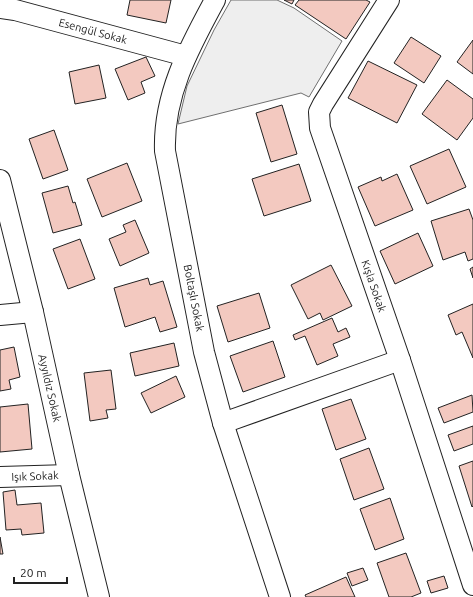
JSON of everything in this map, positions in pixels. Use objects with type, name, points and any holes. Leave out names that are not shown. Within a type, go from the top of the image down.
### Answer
[{"type":"street","name":"Boltaşlı Sokak","points":[[215,0],[186,56],[176,80],[165,125],[165,151],[204,352],[223,423],[280,597]]},
{"type":"street","name":"Kışla Sokak","points":[[389,0],[323,104],[319,112],[320,128],[400,360],[473,585]]},
{"type":"street","name":"Esengül Sokak","points":[[0,8],[15,10],[186,56]]},
{"type":"street","name":"Ayyıldız Sokak","points":[[0,181],[33,312],[69,475],[99,597]]},
{"type":"street","points":[[0,315],[33,312]]},
{"type":"street","points":[[223,423],[400,360]]},
{"type":"street","name":"Işık Sokak","points":[[0,477],[69,475]]},
{"type":"shaded area","points":[[231,0],[277,0],[294,8],[342,41],[309,97],[301,93],[178,124],[187,86],[214,30]]},
{"type":"building","points":[[130,0],[171,0],[166,23],[127,15]]},
{"type":"building","points":[[284,0],[294,0],[292,4]]},
{"type":"building","points":[[299,0],[366,0],[370,2],[346,39],[295,5]]},
{"type":"building","points":[[411,37],[441,56],[424,83],[394,63]]},
{"type":"building","points":[[473,40],[473,74],[457,62]]},
{"type":"building","points":[[146,57],[155,76],[141,82],[145,93],[128,100],[115,69]]},
{"type":"building","points":[[368,61],[417,85],[397,123],[348,98]]},
{"type":"building","points":[[99,65],[106,98],[75,104],[69,72]]},
{"type":"building","points":[[447,80],[473,99],[473,118],[457,140],[422,114]]},
{"type":"building","points":[[282,105],[297,154],[271,162],[256,113]]},
{"type":"building","points":[[54,130],[68,170],[43,179],[29,139]]},
{"type":"building","points":[[449,149],[466,187],[427,204],[410,166]]},
{"type":"building","points":[[127,163],[142,201],[102,217],[87,179]]},
{"type":"building","points":[[299,164],[311,201],[264,216],[252,179]]},
{"type":"building","points":[[397,174],[413,210],[375,226],[358,187],[381,177],[382,181]]},
{"type":"building","points":[[68,186],[82,225],[53,233],[42,193]]},
{"type":"building","points":[[469,209],[473,220],[473,259],[468,261],[465,252],[443,260],[431,221]]},
{"type":"building","points":[[135,220],[149,253],[120,266],[109,239],[126,232],[123,225]]},
{"type":"building","points":[[418,233],[433,266],[395,284],[380,251]]},
{"type":"building","points":[[80,239],[95,279],[68,289],[53,249]]},
{"type":"building","points":[[331,265],[352,306],[323,320],[320,313],[308,319],[291,285]]},
{"type":"building","points":[[473,267],[473,278],[470,269]]},
{"type":"building","points":[[148,278],[150,285],[163,281],[177,327],[160,332],[155,317],[125,327],[114,288]]},
{"type":"building","points":[[259,293],[270,328],[228,342],[217,306]]},
{"type":"building","points":[[473,304],[473,358],[462,332],[456,335],[448,315]]},
{"type":"building","points":[[332,318],[338,332],[346,328],[350,337],[333,344],[338,356],[317,365],[305,336],[295,340],[293,335]]},
{"type":"building","points":[[273,341],[285,377],[243,392],[230,356]]},
{"type":"building","points":[[174,343],[179,366],[135,376],[130,353]]},
{"type":"building","points":[[14,347],[20,377],[9,380],[11,389],[0,391],[0,350]]},
{"type":"building","points":[[111,370],[116,409],[106,410],[108,418],[90,421],[84,373]]},
{"type":"building","points":[[176,376],[185,397],[151,413],[141,393]]},
{"type":"building","points":[[472,395],[473,412],[444,423],[438,408]]},
{"type":"building","points":[[351,399],[366,439],[336,450],[322,409]]},
{"type":"building","points":[[28,404],[32,449],[0,452],[0,407]]},
{"type":"building","points":[[473,426],[473,444],[454,451],[448,435]]},
{"type":"building","points":[[369,448],[384,489],[354,500],[340,459]]},
{"type":"building","points":[[473,461],[473,506],[472,507],[459,466]]},
{"type":"building","points":[[15,490],[17,505],[41,503],[44,533],[22,535],[21,529],[6,530],[3,492]]},
{"type":"building","points":[[390,498],[404,539],[375,550],[360,509]]},
{"type":"building","points":[[0,537],[3,554],[0,554]]},
{"type":"building","points":[[406,553],[421,593],[411,597],[389,597],[377,563]]},
{"type":"building","points":[[363,568],[368,580],[352,586],[347,573]]},
{"type":"building","points":[[444,576],[448,588],[431,593],[427,581]]},
{"type":"building","points":[[346,577],[355,597],[306,597],[305,595]]}]
